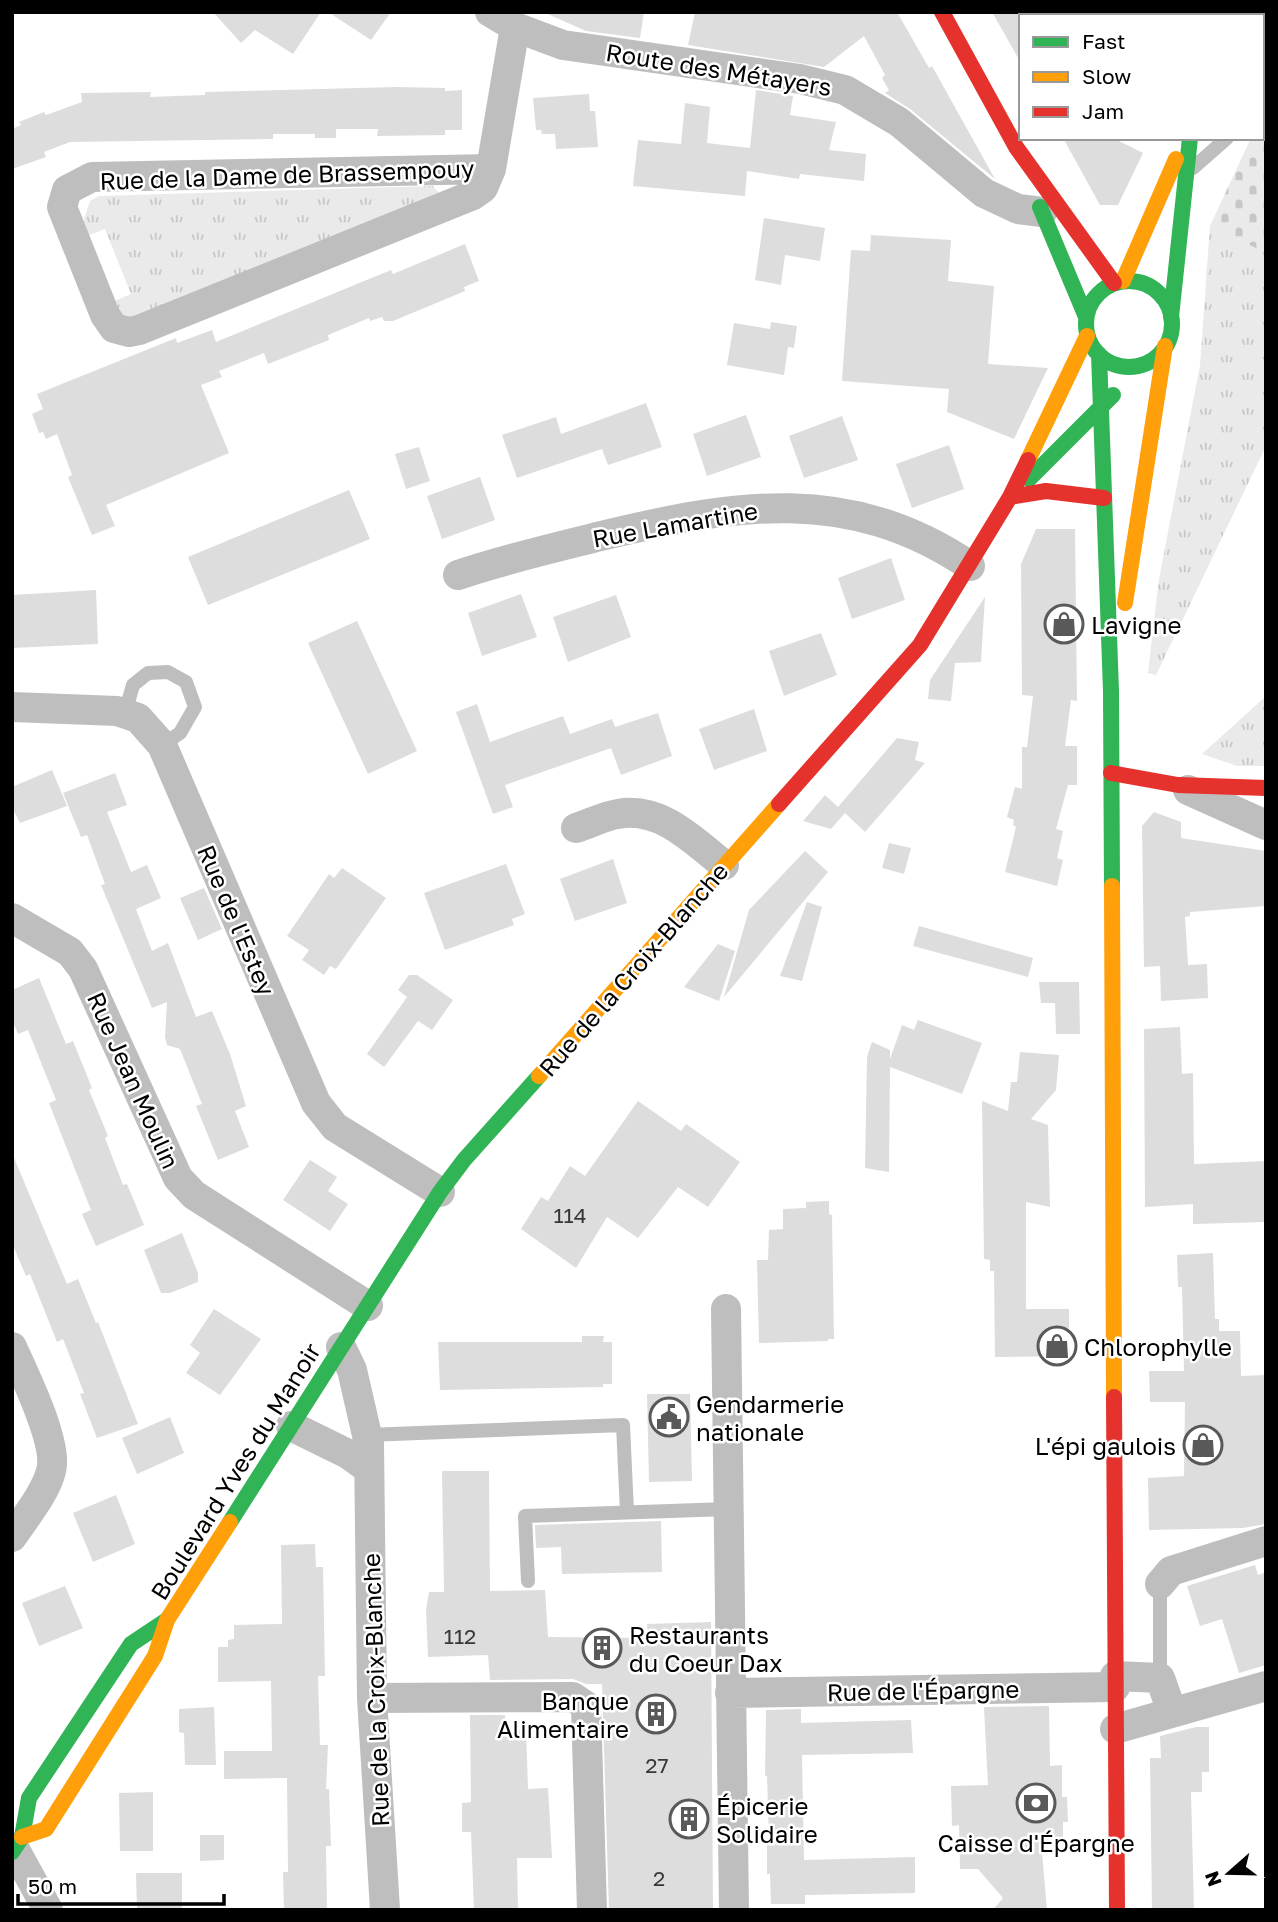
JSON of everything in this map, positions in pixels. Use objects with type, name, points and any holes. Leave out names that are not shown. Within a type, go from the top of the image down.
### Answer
[{"type":"main road","points":[[942,12],[1016,147],[1086,317],[1087,336],[1098,354],[1107,361],[1123,366],[1144,364],[1156,357],[1170,337],[1188,140]]},
{"type":"main road","points":[[1118,282],[1187,140]]},
{"type":"main road","points":[[1016,147],[1118,282]]},
{"type":"main road","points":[[1086,317],[1092,300],[1102,290],[1118,282],[1141,283],[1152,287],[1167,305],[1171,317]]},
{"type":"main road","name":"Rue de la Croix-Blanche","points":[[341,1347],[440,1192],[464,1160],[920,645],[1010,498],[1087,336]]},
{"type":"main road","points":[[1111,691],[1165,346]]},
{"type":"main road","points":[[1098,354],[1111,691],[1117,1910]]},
{"type":"main road","name":"Rue de la Croix-Blanche","points":[[1010,498],[1144,364]]},
{"type":"main road","points":[[1010,498],[1046,491],[1104,498]]},
{"type":"main road","points":[[1111,774],[1178,785],[1266,788]]},
{"type":"main road","name":"Boulevard Yves du Manoir","points":[[15,1846],[46,1829],[155,1656],[167,1620],[341,1347]]},
{"type":"main road","name":"Boulevard Yves du Manoir","points":[[15,1846],[29,1798],[131,1644],[167,1620]]},
{"type":"street","name":"Route des Métayers","points":[[490,12],[515,27],[563,45],[800,79],[845,90],[899,122],[984,193],[1018,209],[1042,212]]},
{"type":"street","name":"Rue de la Dame de Brassempouy","points":[[491,169],[92,177],[67,190],[62,207],[105,315],[114,328],[129,332],[139,330],[473,195],[483,188],[491,169],[515,27]]},
{"type":"street","name":"Rue Lamartine","points":[[458,575],[497,561],[635,528],[753,508],[796,507],[853,514],[909,533],[970,566]]},
{"type":"street","points":[[12,706],[125,713]]},
{"type":"street","name":"Rue de l'Estey","points":[[125,713],[138,718],[162,745],[316,1103],[335,1127],[440,1192]]},
{"type":"street","points":[[1178,785],[1266,825]]},
{"type":"street","points":[[576,828],[619,813],[655,815],[682,831],[724,865]]},
{"type":"street","name":"Rue Jean Moulin","points":[[12,918],[69,952],[83,969],[178,1178],[194,1195],[368,1306]]},
{"type":"street","points":[[726,1310],[734,1910]]},
{"type":"street","points":[[12,1347],[39,1409],[52,1470],[12,1537]]},
{"type":"street","name":"Rue de la Croix-Blanche","points":[[341,1347],[352,1370],[367,1435],[372,1698],[386,1910]]},
{"type":"street","points":[[290,1426],[348,1454],[369,1469]]},
{"type":"street","points":[[1160,1584],[1171,1571],[1266,1541]]},
{"type":"street","points":[[1160,1678],[1172,1712]]},
{"type":"street","name":"Rue de l'Épargne","points":[[730,1692],[1115,1682],[1160,1678]]},
{"type":"street","points":[[1115,1729],[1266,1686]]},
{"type":"street","points":[[372,1698],[573,1697],[586,1706],[592,1910]]},
{"type":"street","points":[[15,1846],[48,1910]]},
{"type":"lane","points":[[1186,173],[1225,140]]},
{"type":"lane","points":[[125,713],[133,685],[148,673],[168,672],[186,682],[195,707],[180,733],[162,745]]},
{"type":"lane","points":[[367,1435],[623,1425],[627,1512]]},
{"type":"lane","points":[[528,1581],[525,1516],[728,1509]]},
{"type":"lane","points":[[1160,1584],[1160,1678]]},
{"type":"green space","points":[[1266,108],[1266,253],[1210,226],[1250,140],[1264,140]]},
{"type":"green space","points":[[433,186],[439,193],[435,199],[128,319],[118,313],[112,302],[131,294],[105,229],[87,236],[82,225],[90,201],[99,196]]},
{"type":"green space","points":[[1210,226],[1266,253],[1266,446],[1156,675],[1148,673],[1159,579],[1200,365]]},
{"type":"green space","points":[[1266,696],[1266,766],[1237,766],[1202,754]]},
{"type":"building","points":[[213,12],[321,12],[293,54],[255,30],[241,43]]},
{"type":"building","points":[[328,12],[391,12],[371,40]]},
{"type":"building","points":[[543,12],[644,12],[640,38],[586,31]]},
{"type":"building","points":[[695,12],[897,12],[929,68],[932,66],[995,179],[910,109],[885,93],[889,90],[882,78],[885,75],[864,36],[824,67],[688,45]]},
{"type":"building","points":[[992,12],[1021,12],[1019,59]]},
{"type":"building","points":[[397,87],[462,90],[462,130],[445,130],[445,135],[377,136],[378,129],[336,129],[336,138],[315,138],[315,134],[273,134],[273,139],[70,142],[44,152],[46,157],[12,169],[12,129],[21,125],[19,122],[44,112],[46,115],[82,102],[81,93],[151,92],[150,97],[205,95],[205,92]]},
{"type":"building","points":[[756,90],[793,96],[790,115],[836,122],[829,150],[866,154],[864,181],[800,174],[799,179],[747,171],[745,196],[633,186],[638,140],[681,144],[685,103],[710,107],[707,143],[750,148]]},
{"type":"building","points":[[589,94],[590,111],[595,111],[598,147],[556,149],[555,134],[542,134],[541,130],[536,130],[533,98]]},
{"type":"building","points":[[1064,140],[1117,140],[1143,153],[1118,205],[1100,205]]},
{"type":"building","points":[[764,218],[825,228],[820,261],[785,255],[781,285],[755,280]]},
{"type":"building","points":[[871,235],[951,240],[948,281],[994,286],[988,364],[1048,368],[1014,439],[947,412],[949,389],[842,381],[851,250],[870,251]]},
{"type":"building","points":[[465,244],[479,281],[464,287],[465,291],[393,321],[384,321],[382,317],[370,321],[369,318],[328,335],[329,340],[268,364],[264,353],[219,371],[222,377],[201,385],[229,453],[106,505],[115,526],[92,535],[68,477],[72,475],[57,434],[46,439],[43,432],[39,433],[32,414],[43,409],[37,394],[176,338],[177,343],[212,330],[216,342],[391,270],[393,274]]},
{"type":"building","points":[[771,322],[797,326],[794,348],[788,347],[784,375],[727,365],[734,323],[770,329]]},
{"type":"building","points":[[646,403],[662,447],[608,465],[602,449],[517,478],[502,435],[556,417],[561,434]]},
{"type":"building","points":[[746,415],[761,457],[707,476],[693,434]]},
{"type":"building","points":[[842,416],[858,460],[804,478],[789,436]]},
{"type":"building","points":[[949,445],[964,489],[912,508],[896,464]]},
{"type":"building","points":[[419,447],[430,481],[406,489],[395,454]]},
{"type":"building","points":[[480,477],[495,520],[442,539],[427,496]]},
{"type":"building","points":[[349,490],[370,539],[208,605],[188,557]]},
{"type":"building","points":[[1036,529],[1075,529],[1077,701],[1071,700],[1065,746],[1077,746],[1077,785],[1068,785],[1056,829],[1063,831],[1057,858],[1063,860],[1057,886],[1005,872],[1016,827],[1013,825],[1014,820],[1007,817],[1015,787],[1022,789],[1022,747],[1027,747],[1033,696],[1022,695],[1021,564]]},
{"type":"building","points":[[891,558],[905,600],[852,619],[838,578]]},
{"type":"building","points":[[96,590],[98,644],[12,648],[12,595]]},
{"type":"building","points":[[521,594],[537,637],[482,656],[468,613]]},
{"type":"building","points":[[616,595],[631,637],[568,662],[553,617]]},
{"type":"building","points":[[985,597],[981,662],[955,663],[951,701],[928,699],[930,680]]},
{"type":"building","points":[[357,621],[417,751],[368,774],[308,643]]},
{"type":"building","points":[[821,633],[837,675],[784,696],[769,651]]},
{"type":"building","points":[[477,704],[490,742],[563,716],[570,734],[612,719],[615,727],[658,713],[672,756],[621,775],[611,748],[505,785],[513,807],[493,814],[456,712]]},
{"type":"building","points":[[754,709],[767,751],[714,770],[699,729]]},
{"type":"building","points":[[897,738],[919,742],[915,760],[925,763],[865,832],[845,813],[831,829],[803,821],[825,795],[838,807]]},
{"type":"building","points":[[52,770],[67,806],[20,823],[12,807],[12,787]]},
{"type":"building","points":[[115,773],[127,805],[107,812],[131,872],[147,865],[161,898],[136,909],[152,951],[168,943],[196,1017],[212,1011],[230,1054],[246,1106],[235,1111],[249,1147],[218,1160],[196,1106],[202,1104],[180,1049],[167,1045],[167,1002],[152,1008],[101,885],[105,884],[87,835],[81,837],[63,793]]},
{"type":"building","points":[[1154,812],[1181,822],[1181,838],[1266,851],[1266,906],[1190,912],[1190,916],[1185,917],[1188,965],[1207,964],[1208,998],[1161,1001],[1160,966],[1144,967],[1142,826]]},
{"type":"building","points":[[889,843],[911,848],[904,874],[882,868]]},
{"type":"building","points":[[805,851],[828,872],[724,997],[749,910]]},
{"type":"building","points":[[613,859],[627,903],[575,921],[560,879]]},
{"type":"building","points":[[506,864],[525,914],[512,919],[514,925],[445,950],[424,893]]},
{"type":"building","points":[[342,868],[386,898],[336,969],[330,966],[324,975],[302,960],[309,950],[287,936],[329,874],[334,878]]},
{"type":"building","points":[[204,888],[222,929],[198,940],[180,898]]},
{"type":"building","points":[[807,902],[822,907],[802,981],[780,976]]},
{"type":"building","points":[[919,926],[1033,958],[1028,977],[913,946]]},
{"type":"building","points":[[718,944],[735,951],[719,1001],[684,987]]},
{"type":"building","points":[[409,975],[417,975],[453,1000],[432,1030],[418,1021],[384,1067],[367,1054],[407,997],[398,990]]},
{"type":"building","points":[[39,978],[66,1044],[73,1041],[92,1088],[89,1090],[108,1136],[105,1138],[123,1185],[127,1184],[144,1225],[96,1246],[82,1214],[91,1210],[49,1103],[56,1100],[28,1030],[18,1034],[12,1019],[12,990]]},
{"type":"building","points":[[1039,982],[1079,982],[1080,1034],[1056,1034],[1055,1003],[1041,1003]]},
{"type":"building","points":[[918,1020],[982,1043],[962,1094],[890,1067],[889,1172],[865,1168],[867,1057],[872,1042],[890,1050],[890,1059],[902,1025],[914,1030]]},
{"type":"building","points":[[1180,1027],[1182,1074],[1193,1073],[1194,1164],[1266,1161],[1266,1222],[1193,1224],[1193,1204],[1145,1207],[1144,1029]]},
{"type":"building","points":[[1020,1052],[1059,1055],[1056,1090],[1031,1119],[1048,1125],[1050,1207],[1026,1202],[1026,1309],[1069,1309],[1069,1356],[995,1357],[994,1271],[990,1271],[990,1260],[984,1259],[982,1101],[1008,1111],[1011,1082],[1017,1082]]},
{"type":"building","points":[[638,1101],[681,1131],[686,1124],[740,1162],[708,1207],[678,1187],[638,1238],[607,1217],[576,1268],[521,1229],[541,1197],[548,1201],[570,1166],[585,1176]]},
{"type":"building","points":[[12,1153],[67,1284],[78,1279],[96,1323],[98,1322],[138,1424],[97,1438],[80,1394],[84,1393],[63,1339],[57,1342],[30,1274],[26,1276],[12,1243]]},
{"type":"building","points":[[310,1160],[337,1177],[328,1191],[348,1204],[330,1231],[283,1200]]},
{"type":"building","points":[[829,1201],[829,1214],[832,1215],[834,1339],[759,1343],[757,1260],[768,1260],[769,1230],[783,1229],[783,1209],[806,1208],[806,1202]]},
{"type":"building","points":[[182,1233],[198,1273],[198,1282],[170,1293],[161,1293],[144,1250]]},
{"type":"building","points":[[1213,1253],[1215,1319],[1219,1319],[1219,1331],[1240,1331],[1241,1376],[1266,1375],[1266,1524],[1243,1528],[1149,1530],[1148,1478],[1184,1476],[1185,1402],[1150,1402],[1149,1371],[1184,1371],[1182,1287],[1178,1287],[1177,1255]]},
{"type":"building","points":[[214,1309],[261,1339],[220,1395],[186,1373],[200,1353],[190,1345]]},
{"type":"building","points":[[582,1336],[604,1336],[603,1342],[612,1342],[612,1384],[603,1384],[603,1387],[440,1390],[438,1342],[582,1342]]},
{"type":"building","name":"Gendarmerie nationale","points":[[647,1394],[690,1394],[692,1481],[649,1482]]},
{"type":"building","points":[[170,1417],[184,1453],[137,1474],[122,1438]]},
{"type":"building","points":[[442,1471],[489,1471],[490,1591],[545,1590],[548,1637],[648,1638],[647,1624],[711,1622],[713,1909],[609,1910],[602,1684],[586,1684],[573,1679],[490,1680],[488,1655],[428,1657],[426,1610],[429,1592],[444,1592]]},
{"type":"building","points":[[116,1495],[135,1544],[93,1562],[73,1513]]},
{"type":"building","points":[[661,1521],[662,1572],[562,1574],[561,1547],[536,1548],[535,1525]]},
{"type":"building","points":[[315,1544],[316,1567],[323,1567],[325,1676],[318,1676],[320,1745],[328,1745],[326,1789],[329,1789],[331,1846],[326,1846],[327,1910],[284,1910],[283,1872],[288,1872],[287,1778],[224,1779],[224,1751],[272,1751],[271,1681],[218,1682],[218,1647],[228,1647],[228,1640],[234,1639],[234,1625],[282,1624],[281,1545]]},
{"type":"building","points":[[1255,1565],[1258,1575],[1266,1572],[1266,1665],[1239,1673],[1222,1619],[1200,1626],[1187,1586]]},
{"type":"building","points":[[65,1586],[83,1628],[39,1646],[22,1603]]},
{"type":"building","points":[[1049,1706],[1050,1766],[1062,1765],[1062,1797],[1067,1797],[1068,1822],[1063,1822],[1063,1840],[1041,1841],[1047,1910],[993,1910],[1003,1898],[978,1869],[960,1869],[959,1825],[952,1826],[951,1786],[988,1785],[984,1707]]},
{"type":"building","points":[[214,1707],[216,1765],[185,1765],[184,1733],[179,1732],[179,1709]]},
{"type":"building","points":[[801,1709],[801,1723],[911,1720],[913,1753],[802,1755],[804,1860],[915,1857],[915,1893],[805,1895],[805,1904],[771,1904],[770,1874],[767,1874],[769,1838],[765,1776],[766,1710]]},
{"type":"building","points":[[470,1715],[505,1715],[505,1730],[526,1730],[528,1789],[548,1788],[552,1858],[517,1858],[518,1910],[474,1910],[471,1832],[462,1832],[462,1803],[471,1802]]},
{"type":"building","points":[[1196,1727],[1209,1727],[1209,1772],[1202,1772],[1202,1792],[1191,1792],[1194,1910],[1152,1910],[1150,1758],[1161,1758],[1160,1736]]},
{"type":"building","points":[[153,1792],[153,1851],[120,1851],[119,1793]]},
{"type":"building","points":[[200,1835],[224,1835],[224,1860],[200,1861]]},
{"type":"building","points":[[136,1873],[182,1873],[182,1910],[137,1910]]},
{"type":"traffic: fast","points":[[1171,317],[1190,140]]},
{"type":"traffic: fast","points":[[1040,207],[1086,317]]},
{"type":"traffic: fast","points":[[1129,281],[1153,288],[1165,300],[1172,324],[1165,348],[1153,360],[1129,367],[1105,360],[1093,348],[1086,324],[1093,300],[1105,288],[1129,281]]},
{"type":"traffic: fast","points":[[1099,354],[1111,691],[1112,886]]},
{"type":"traffic: fast","points":[[1029,479],[1113,395]]},
{"type":"traffic: fast","points":[[230,1522],[440,1192],[464,1160],[539,1076]]},
{"type":"traffic: fast","points":[[12,1852],[22,1837],[29,1798],[131,1644],[167,1620]]},
{"type":"traffic: slow","points":[[1123,281],[1176,159]]},
{"type":"traffic: slow","points":[[1028,460],[1087,336]]},
{"type":"traffic: slow","points":[[1125,603],[1165,346]]},
{"type":"traffic: slow","points":[[539,1076],[779,804]]},
{"type":"traffic: slow","points":[[1112,886],[1114,1397]]},
{"type":"traffic: slow","points":[[22,1837],[46,1829],[155,1656],[167,1620],[230,1522]]},
{"type":"traffic: jam","points":[[942,12],[1016,147],[1114,283]]},
{"type":"traffic: jam","points":[[779,804],[920,645],[1010,497],[1028,460]]},
{"type":"traffic: jam","points":[[1010,497],[1046,491],[1104,498]]},
{"type":"traffic: jam","points":[[1111,773],[1178,785],[1266,788]]},
{"type":"traffic: jam","points":[[1114,1397],[1117,1910]]},
{"type":"place","name":"Lavigne","points":[[1064,624]]},
{"type":"place","name":"Chlorophylle","points":[[1057,1346]]},
{"type":"place","name":"Gendarmerie nationale","points":[[669,1417]]},
{"type":"place","name":"L'épi gaulois","points":[[1203,1445]]},
{"type":"place","name":"Restaurants du Coeur Dax","points":[[602,1648]]},
{"type":"place","name":"Banque Alimentaire","points":[[656,1714]]},
{"type":"place","name":"Caisse d'Épargne","points":[[1036,1803]]},
{"type":"place","name":"Épicerie Solidaire","points":[[689,1819]]}]
